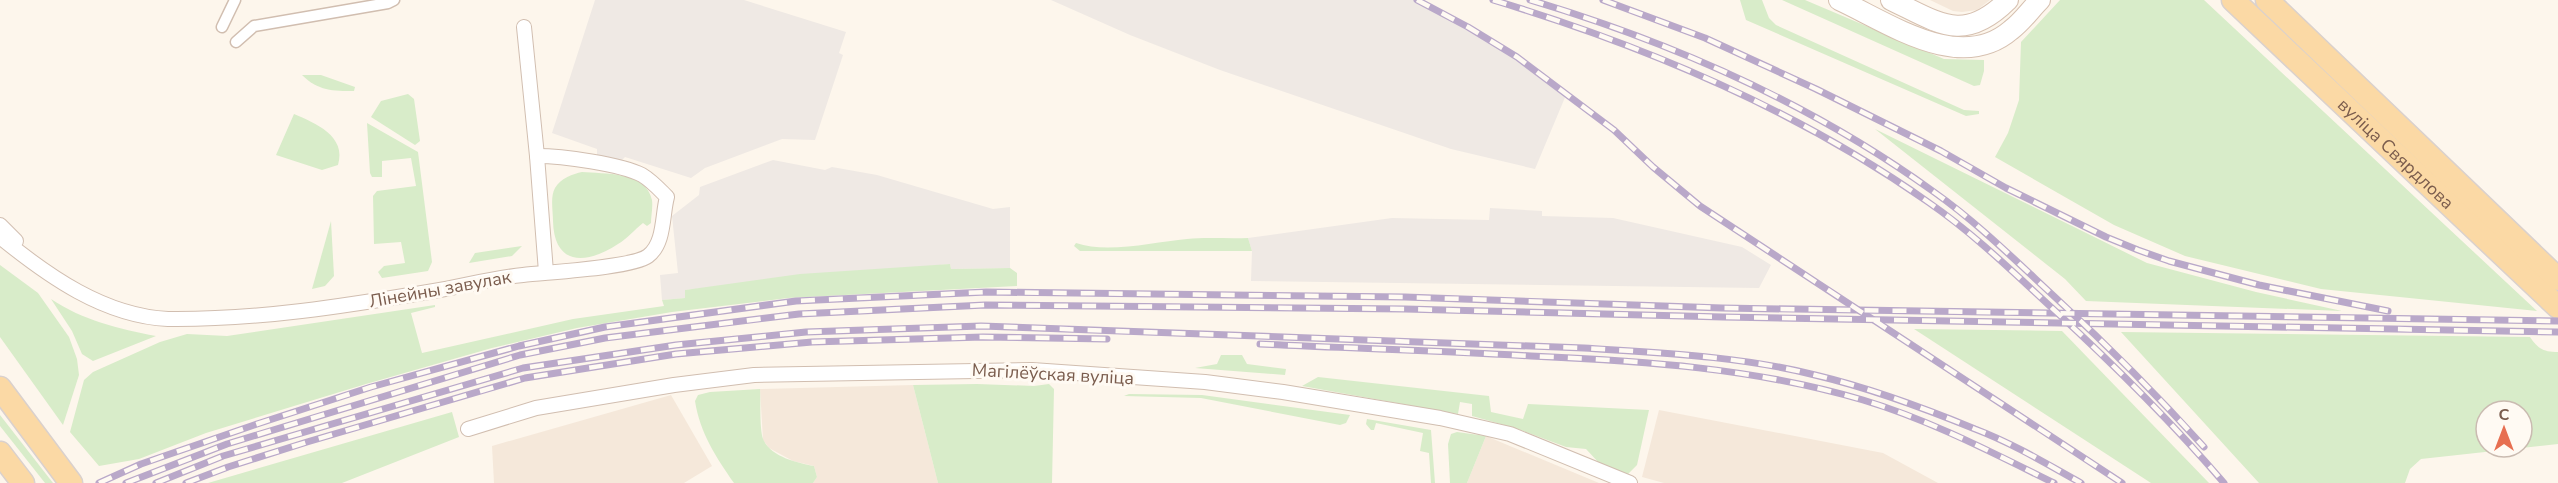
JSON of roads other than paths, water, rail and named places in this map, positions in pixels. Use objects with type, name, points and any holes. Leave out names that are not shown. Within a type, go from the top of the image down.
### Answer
[{"type":"main road","points":[[1839,0],[1923,40],[1952,48],[1968,49],[1991,42],[2010,32],[2040,0]]},
{"type":"main road","points":[[1891,0],[1941,24],[1963,27],[1981,22],[1995,14],[2008,0]]},
{"type":"main road","name":"вуліца Свярдлова","points":[[2232,0],[2558,307]]},
{"type":"main road","name":"вуліца Свярдлова","points":[[2267,0],[2558,279]]},
{"type":"main road","points":[[0,388],[71,483]]},
{"type":"main road","points":[[0,453],[23,483]]},
{"type":"street","points":[[222,27],[234,0]]},
{"type":"street","points":[[236,42],[254,26],[388,3],[394,0]]},
{"type":"street","points":[[524,27],[546,272]]},
{"type":"street","name":"Лінейны завулак","points":[[0,237],[42,271],[76,290],[107,305],[155,318],[168,319],[270,316],[546,272],[606,266],[640,260],[648,256],[658,245],[667,197],[642,175],[562,156],[537,156]]},
{"type":"street","name":"Лінейны завулак","points":[[0,225],[46,266],[67,280],[109,299],[155,312],[168,319]]},
{"type":"street","name":"Магілёўская вуліца","points":[[468,429],[536,408],[674,385],[754,375],[1032,370],[1205,382],[1283,392],[1440,418],[1510,434],[1630,483]]},
{"type":"railway","points":[[1417,0],[1517,57],[1614,130],[1653,167],[1700,206],[2122,483]]},
{"type":"railway","points":[[1493,0],[1607,38],[1719,84],[1826,138],[1928,202],[2007,266],[2097,350],[2141,393],[2224,483]]},
{"type":"railway","points":[[1530,0],[1584,17],[1689,56],[1791,104],[1888,160],[1950,204],[1997,243],[2114,353],[2204,447]]},
{"type":"railway","points":[[1603,0],[1705,38],[1816,89],[1941,151],[2006,188],[2106,237],[2138,250],[2169,261],[2259,285],[2388,311]]},
{"type":"railway","points":[[99,483],[141,464],[257,424],[371,387],[519,346],[605,327],[796,301],[986,292],[1405,297],[1722,308],[2558,321]]},
{"type":"railway","points":[[126,483],[227,444],[520,355],[605,338],[799,314],[985,305],[1405,309],[2558,332]]},
{"type":"railway","points":[[156,483],[223,456],[523,368],[676,345],[806,332],[981,326],[1584,348],[1700,356],[1758,363],[1836,380],[1916,406],[2002,441],[2081,483]]},
{"type":"railway","points":[[186,483],[307,442],[525,378],[676,354],[812,342],[983,337],[1107,339]]},
{"type":"railway","points":[[1260,344],[1615,360],[1699,368],[1781,380],[1863,400],[1912,417],[1960,437],[2054,483]]}]
